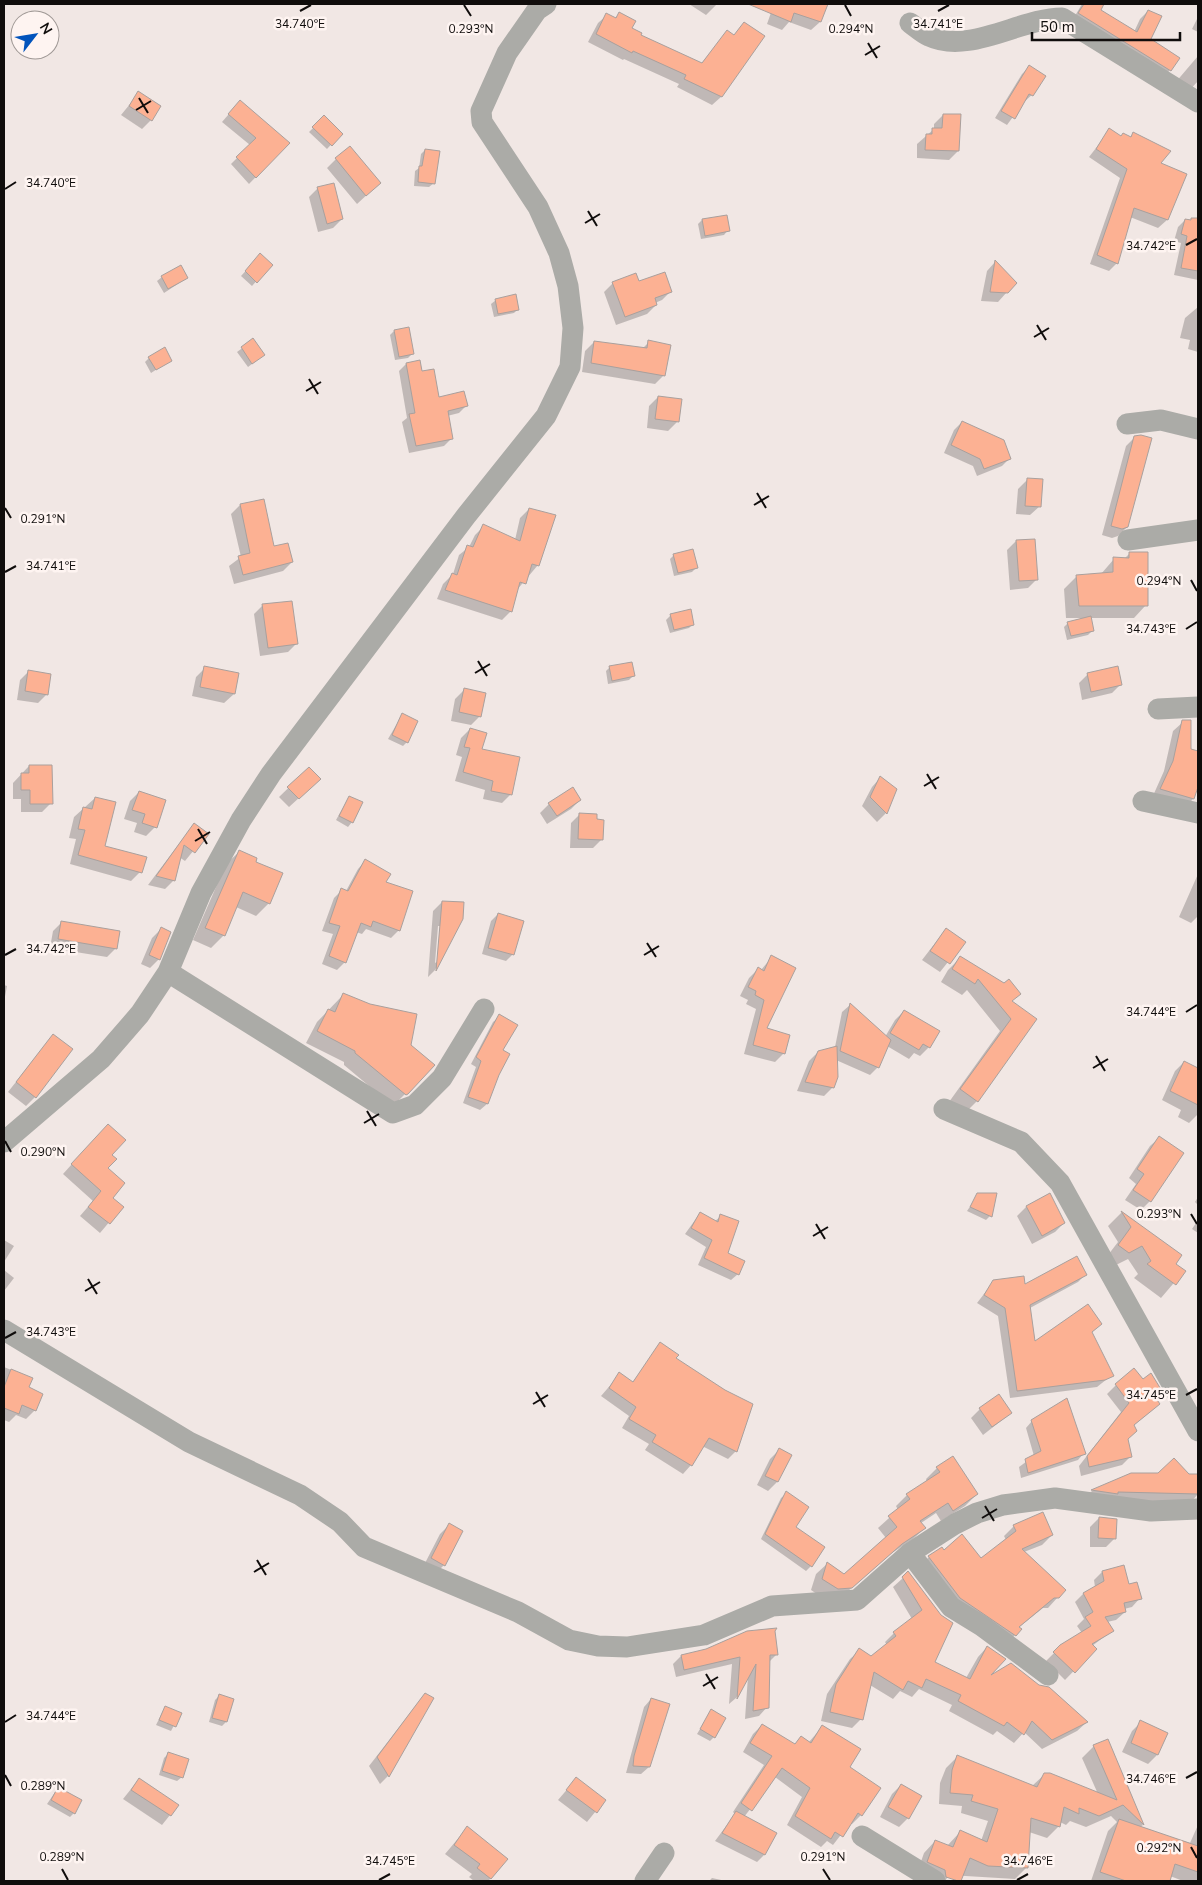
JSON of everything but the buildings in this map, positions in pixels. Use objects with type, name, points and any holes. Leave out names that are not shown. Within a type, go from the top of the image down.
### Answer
[{"type":"street","points":[[4,1142],[101,1060],[140,1014],[168,972],[201,893],[241,820],[271,774],[430,563],[546,416],[570,367],[573,328],[568,286],[559,252],[538,208],[482,122],[481,111],[507,53],[537,10],[546,4]]},
{"type":"street","points":[[910,23],[928,36],[945,42],[988,37],[1045,18],[1062,18],[1198,102]]},
{"type":"street","points":[[1127,424],[1161,420],[1198,429]]},
{"type":"street","points":[[1128,540],[1198,530]]},
{"type":"street","points":[[1158,709],[1198,707]]},
{"type":"street","points":[[1144,801],[1198,813]]},
{"type":"street","points":[[168,972],[393,1113],[415,1105],[442,1078],[484,1009]]},
{"type":"street","points":[[944,1109],[1021,1142],[1060,1183],[1198,1431]]},
{"type":"street","points":[[4,1330],[189,1442],[300,1495],[340,1522],[364,1547],[518,1612],[569,1640],[598,1646],[627,1647],[704,1635],[772,1606],[857,1600],[910,1553],[955,1524],[978,1513],[1003,1505],[1055,1498],[1151,1511],[1198,1509]]},
{"type":"street","points":[[910,1553],[951,1607],[982,1626],[1048,1675]]},
{"type":"street","points":[[862,1836],[935,1881]]},
{"type":"street","points":[[645,1881],[664,1853]]}]
